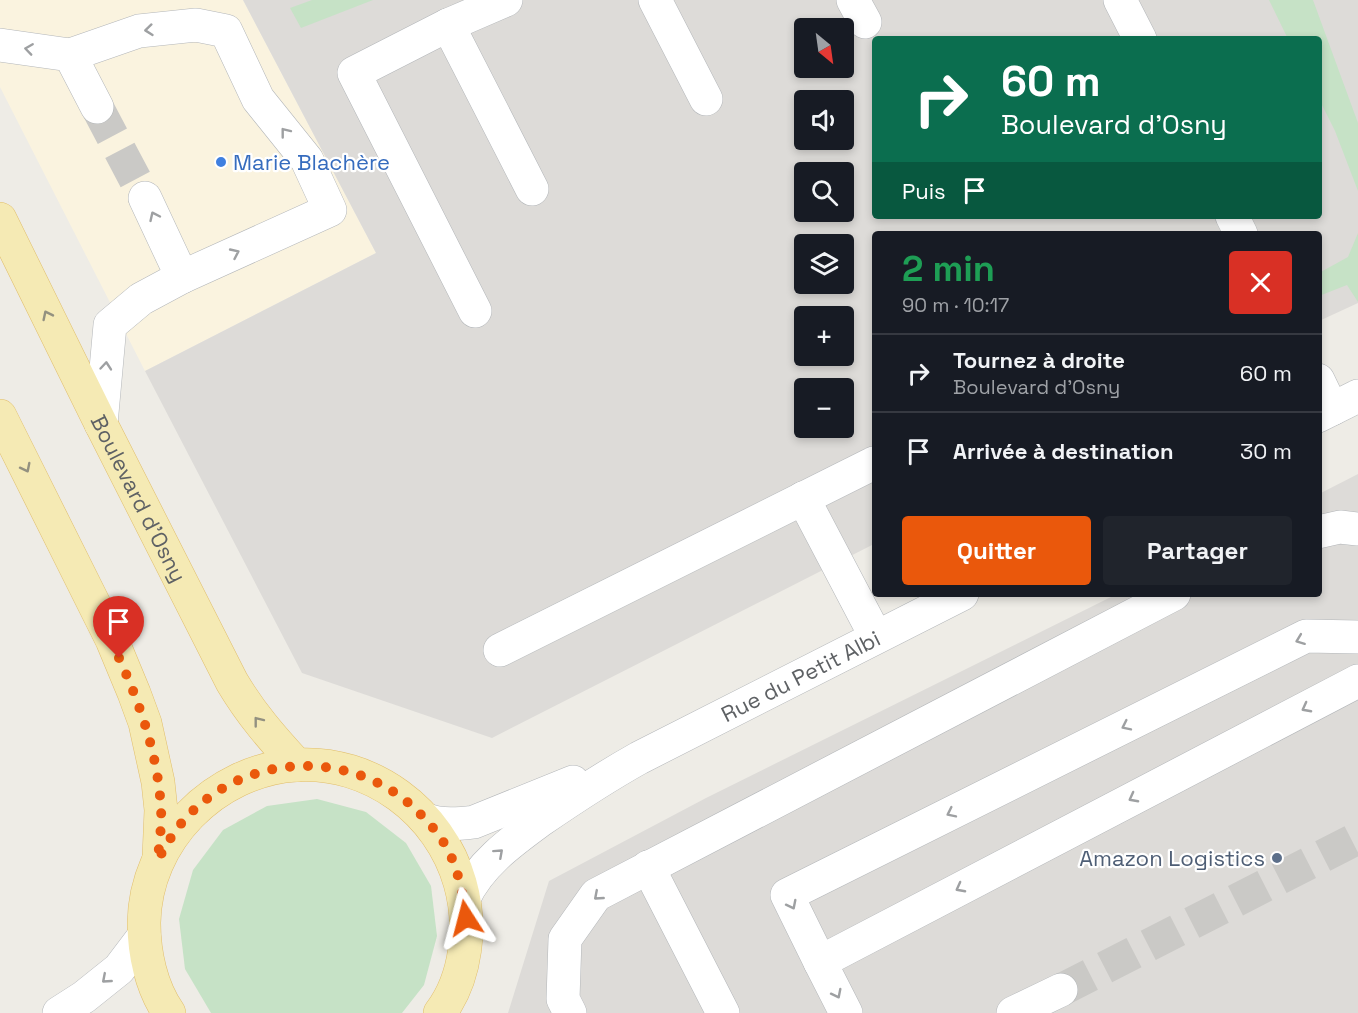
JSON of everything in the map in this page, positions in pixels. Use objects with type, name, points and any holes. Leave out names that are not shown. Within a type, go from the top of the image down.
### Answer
[{"type":"main road","name":"Boulevard d'Osny","points":[[0,219],[232,682],[261,725],[297,765]]},
{"type":"main road","points":[[0,416],[112,640],[146,723],[158,782],[161,810],[158,860]]},
{"type":"main road","points":[[169,1013],[150,970],[144,936],[149,885],[158,860],[186,818],[204,801],[248,776],[297,765],[343,769],[385,786],[404,798],[425,819],[448,850],[464,898],[466,941],[462,964],[440,1013]]},
{"type":"street","points":[[476,311],[354,73],[448,25],[506,0]]},
{"type":"street","points":[[655,0],[706,99]]},
{"type":"street","points":[[1120,0],[1138,36]]},
{"type":"street","points":[[0,45],[70,55],[139,31],[196,25],[225,31],[258,99],[307,160],[330,210],[141,299],[110,325],[101,424]]},
{"type":"street","points":[[448,25],[532,189]]},
{"type":"street","points":[[70,55],[97,107]]},
{"type":"street","points":[[145,198],[182,278]]},
{"type":"street","points":[[1322,386],[1336,407]]},
{"type":"street","points":[[500,650],[872,464]]},
{"type":"street","points":[[803,498],[876,637]]},
{"type":"street","points":[[1322,531],[1340,527],[1358,529]]},
{"type":"street","name":"Rue du Petit Albi","points":[[464,898],[487,864],[507,846],[584,791],[639,758],[956,597]]},
{"type":"street","points":[[570,1013],[563,999],[565,939],[596,895],[1168,597]]},
{"type":"street","points":[[846,1013],[787,895],[1306,636],[1358,637]]},
{"type":"street","points":[[820,962],[1358,681]]},
{"type":"street","name":"Rue du Petit Albi","points":[[425,819],[432,822],[474,822],[639,758]]},
{"type":"street","points":[[648,867],[723,1013]]},
{"type":"street","points":[[59,1013],[84,997],[119,969],[144,936]]},
{"type":"street","points":[[1012,1013],[1061,990]]},
{"type":"shaded area","points":[[0,0],[243,0],[376,253],[145,371],[0,87]]},
{"type":"shaded area","points":[[243,0],[1358,0],[1358,303],[1322,320],[1322,231],[872,231],[872,545],[492,738],[302,673],[145,371],[376,253]]},
{"type":"shaded area","points":[[1358,474],[1358,1013],[508,1013],[549,881],[706,798],[1111,597],[1322,597],[1322,492]]},
{"type":"green space","points":[[312,0],[373,0],[301,28],[290,8]]},
{"type":"green space","points":[[1269,0],[1313,0],[1358,123],[1358,191],[1335,131],[1322,105],[1322,36],[1287,36]]},
{"type":"green space","points":[[1358,233],[1358,302],[1347,285],[1322,295],[1322,271],[1348,257]]},
{"type":"green space","points":[[317,799],[366,812],[406,843],[431,886],[437,936],[424,985],[402,1013],[211,1013],[185,969],[179,919],[193,870],[223,830],[267,806]]},
{"type":"tunnel","points":[[97,107],[145,198]]},
{"type":"tunnel","points":[[1061,990],[1358,838]]},
{"type":"place","name":"Marie Blachère","points":[[221,162]]},
{"type":"place","name":"Amazon Logistics","points":[[1277,858]]},
{"type":"route","points":[[119,658],[146,723],[152,748],[161,810],[158,860],[186,818],[204,801],[225,787],[248,776],[297,765],[343,769],[385,786],[404,798],[421,814],[448,850],[463,894],[466,918]]}]
